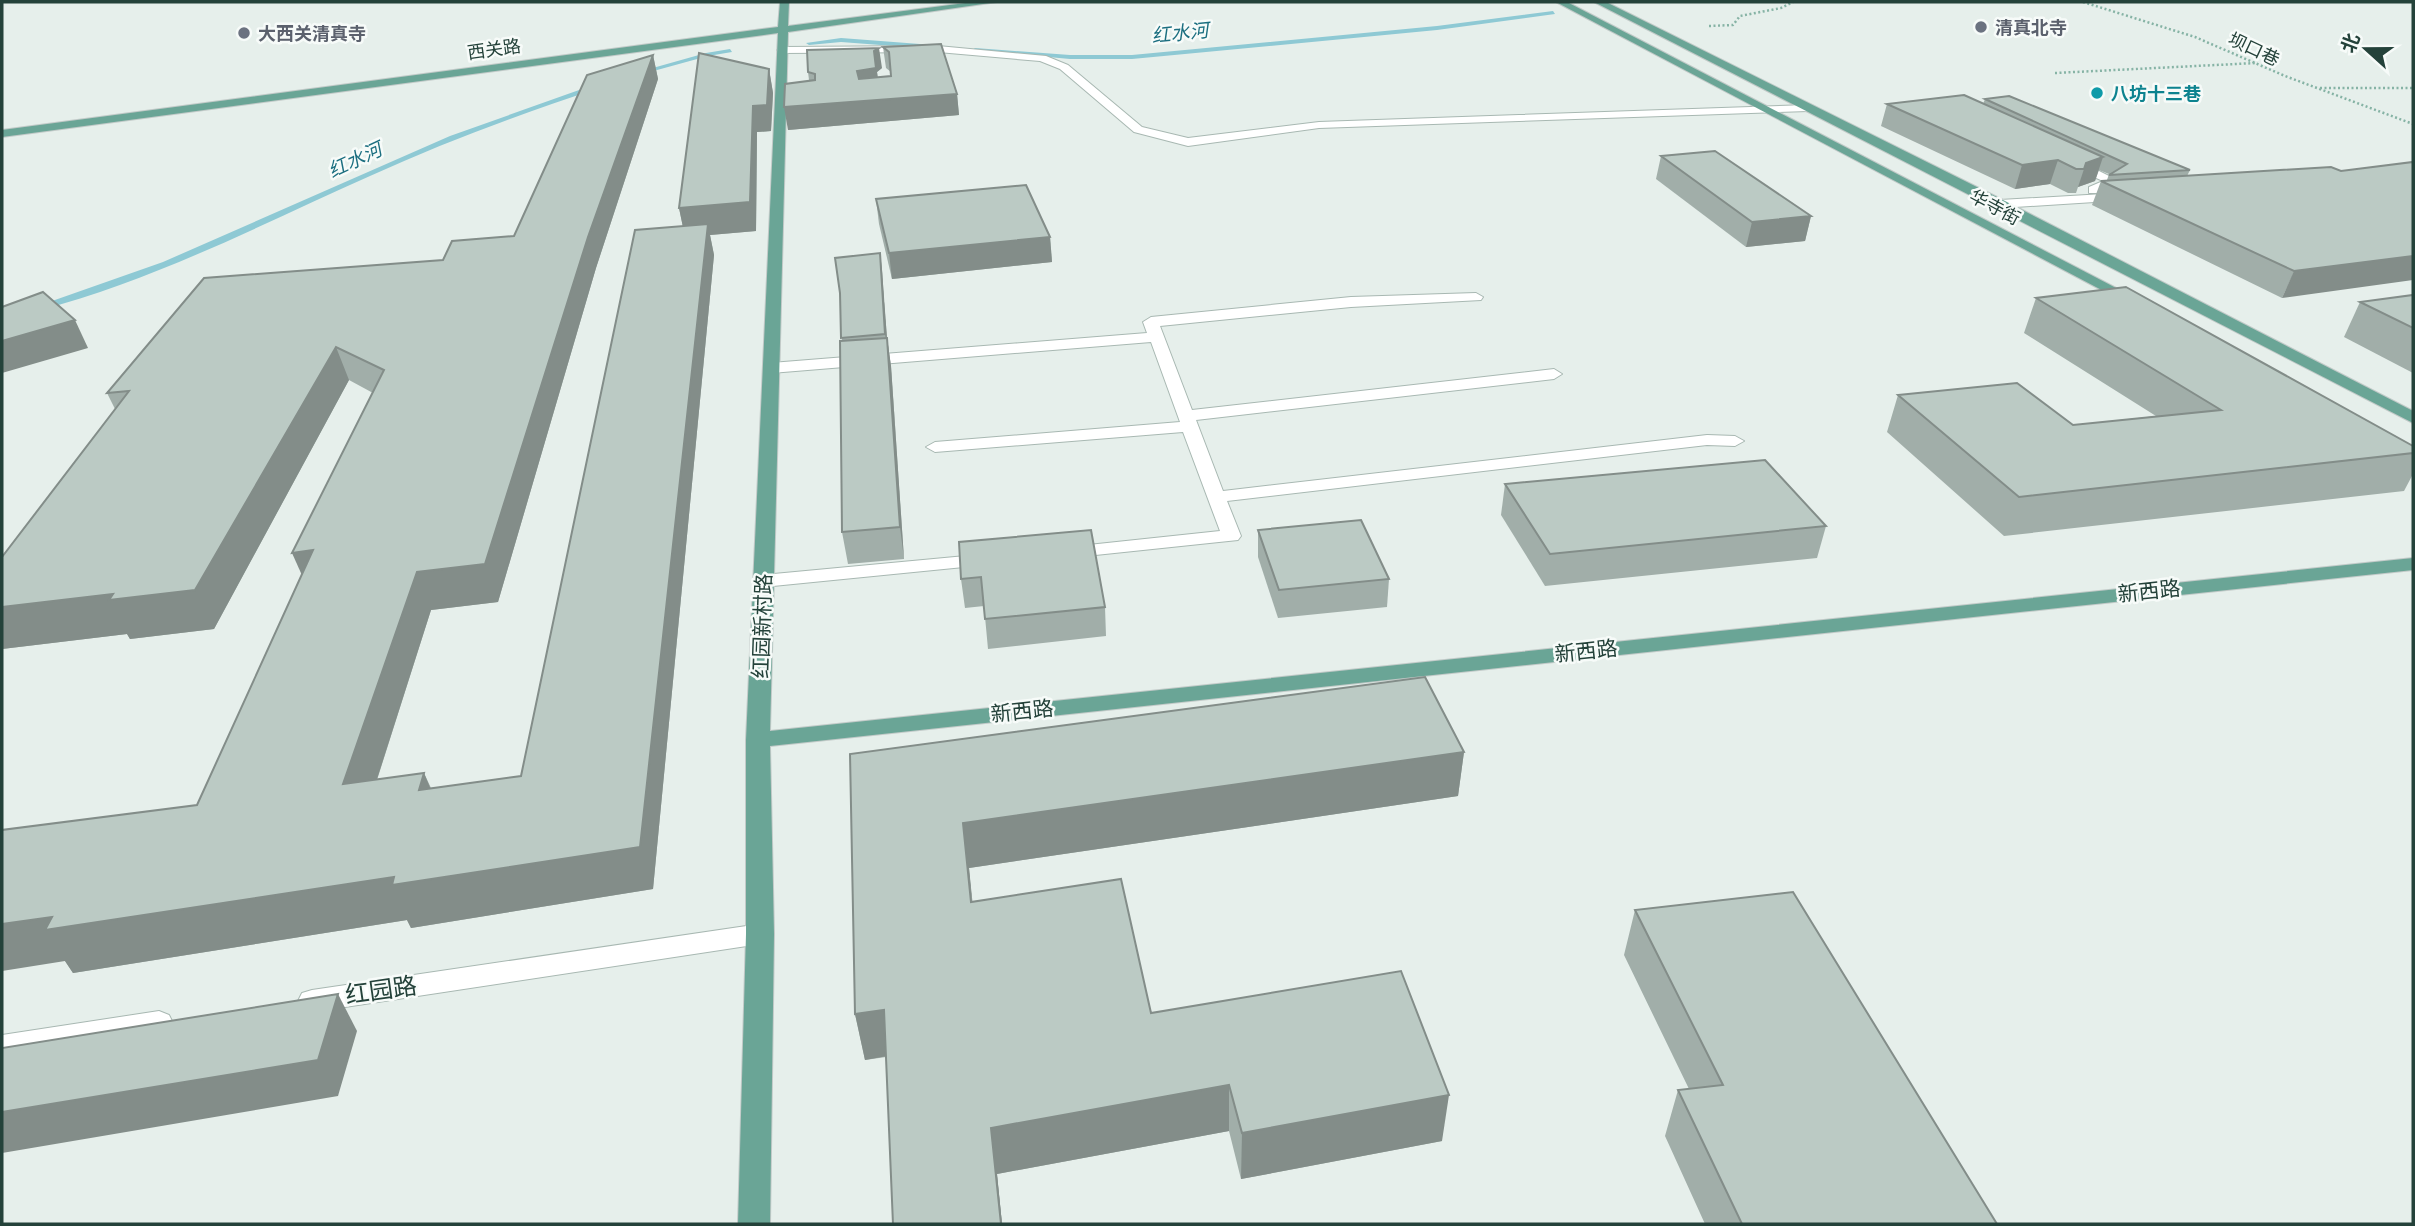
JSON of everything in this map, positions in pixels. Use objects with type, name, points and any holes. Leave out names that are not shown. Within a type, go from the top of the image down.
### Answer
[{"type":"main road","name":"红园新村路","points":[[754,1224],[760,934],[758,740],[771,368],[785,101],[782,39],[784,2]]},
{"type":"main road","name":"西关路","points":[[2,134],[782,39],[992,2]]},
{"type":"main road","name":"华寺街","points":[[1560,2],[2154,312]]},
{"type":"main road","name":"华寺街","points":[[1598,2],[1994,201],[2413,418]]},
{"type":"main road","name":"新西路","points":[[758,740],[2413,564]]},
{"type":"street","points":[[782,39],[938,48],[1042,58],[1063,67],[1138,130],[1188,142],[1319,125],[1808,108]]},
{"type":"street","points":[[1994,201],[2092,191],[2113,181],[2064,159]]},
{"type":"street","points":[[1994,201],[2137,196]]},
{"type":"street","points":[[1052,553],[1231,536],[1151,322],[1351,302],[1476,297]]},
{"type":"street","points":[[771,368],[1156,337]]},
{"type":"street","points":[[935,447],[1188,421],[1554,374]]},
{"type":"street","points":[[1216,497],[1707,440],[1735,440]]},
{"type":"street","points":[[763,581],[1011,557]]},
{"type":"street","name":"红园路","points":[[291,1004],[760,934]]},
{"type":"street","points":[[2,1046],[181,1020]]},
{"type":"path","points":[[1653,30],[1733,25],[1740,16],[1781,8],[1793,2]]},
{"type":"path","name":"坝口巷","points":[[2083,2],[2194,37],[2314,88],[2413,124]]},
{"type":"path","points":[[2055,73],[2257,63]]},
{"type":"path","points":[[2314,88],[2413,88]]},
{"type":"building","points":[[941,44],[957,94],[784,107],[785,84],[815,80],[815,74],[808,72],[807,50],[879,48],[874,51],[876,68],[857,71],[859,79],[891,76],[889,52],[883,47]]},
{"type":"building","points":[[699,53],[769,69],[767,105],[753,106],[750,202],[679,208]]},
{"type":"building","points":[[653,55],[588,237],[485,564],[417,572],[343,784],[424,773],[419,790],[521,776],[635,230],[708,224],[640,847],[392,885],[394,877],[45,930],[52,917],[2,924],[2,830],[197,805],[313,550],[292,553],[384,370],[336,347],[195,590],[109,600],[113,594],[2,607],[2,557],[129,391],[107,393],[204,278],[443,260],[452,241],[514,236],[587,75]]},
{"type":"building","points":[[1964,95],[2103,157],[2086,163],[2084,169],[2076,169],[2058,160],[2022,165],[1887,104]]},
{"type":"building","points":[[2009,96],[2190,170],[2109,175],[2127,164],[1985,99]]},
{"type":"building","points":[[1715,151],[1811,216],[1752,222],[1661,156]]},
{"type":"building","points":[[2413,162],[2413,256],[2294,271],[2101,181],[2331,167],[2341,171]]},
{"type":"building","points":[[1026,185],[1050,237],[889,253],[876,199]]},
{"type":"building","points":[[880,253],[885,334],[841,338],[840,293],[835,258]]},
{"type":"building","points":[[2126,287],[2413,446],[2413,453],[2019,497],[1898,395],[2017,383],[2073,425],[2221,410],[2036,298]]},
{"type":"building","points":[[43,292],[75,320],[2,341],[2,307]]},
{"type":"building","points":[[2413,295],[2413,328],[2360,302]]},
{"type":"building","points":[[887,338],[900,527],[842,532],[840,341]]},
{"type":"building","points":[[1765,460],[1826,526],[1550,554],[1505,484]]},
{"type":"building","points":[[1361,520],[1389,579],[1279,590],[1258,530]]},
{"type":"building","points":[[1091,530],[1105,607],[985,619],[981,577],[961,579],[959,542]]},
{"type":"building","points":[[1425,677],[1464,752],[963,823],[971,902],[1121,879],[1151,1013],[1401,971],[1449,1095],[1242,1133],[1229,1085],[991,1128],[1001,1224],[893,1224],[884,1010],[855,1014],[850,754]]},
{"type":"building","points":[[1793,892],[1997,1224],[1742,1224],[1678,1090],[1723,1085],[1635,910]]},
{"type":"building","points":[[338,994],[318,1060],[2,1112],[2,1048]]},
{"type":"waterway","name":"红水河","points":[[975,50],[1070,57],[1132,57],[1437,28],[1553,13]]},
{"type":"waterway","name":"红水河","points":[[809,43],[841,40],[933,47]]},
{"type":"waterway","name":"红水河","points":[[639,73],[708,54],[730,51]]},
{"type":"waterway","name":"红水河","points":[[40,307],[166,264],[425,149],[596,86]]},
{"type":"place","name":"清真北寺","points":[[1981,27]]},
{"type":"place","name":"大西关清真寺","points":[[244,33]]},
{"type":"place","name":"八坊十三巷","points":[[2097,93]]}]
